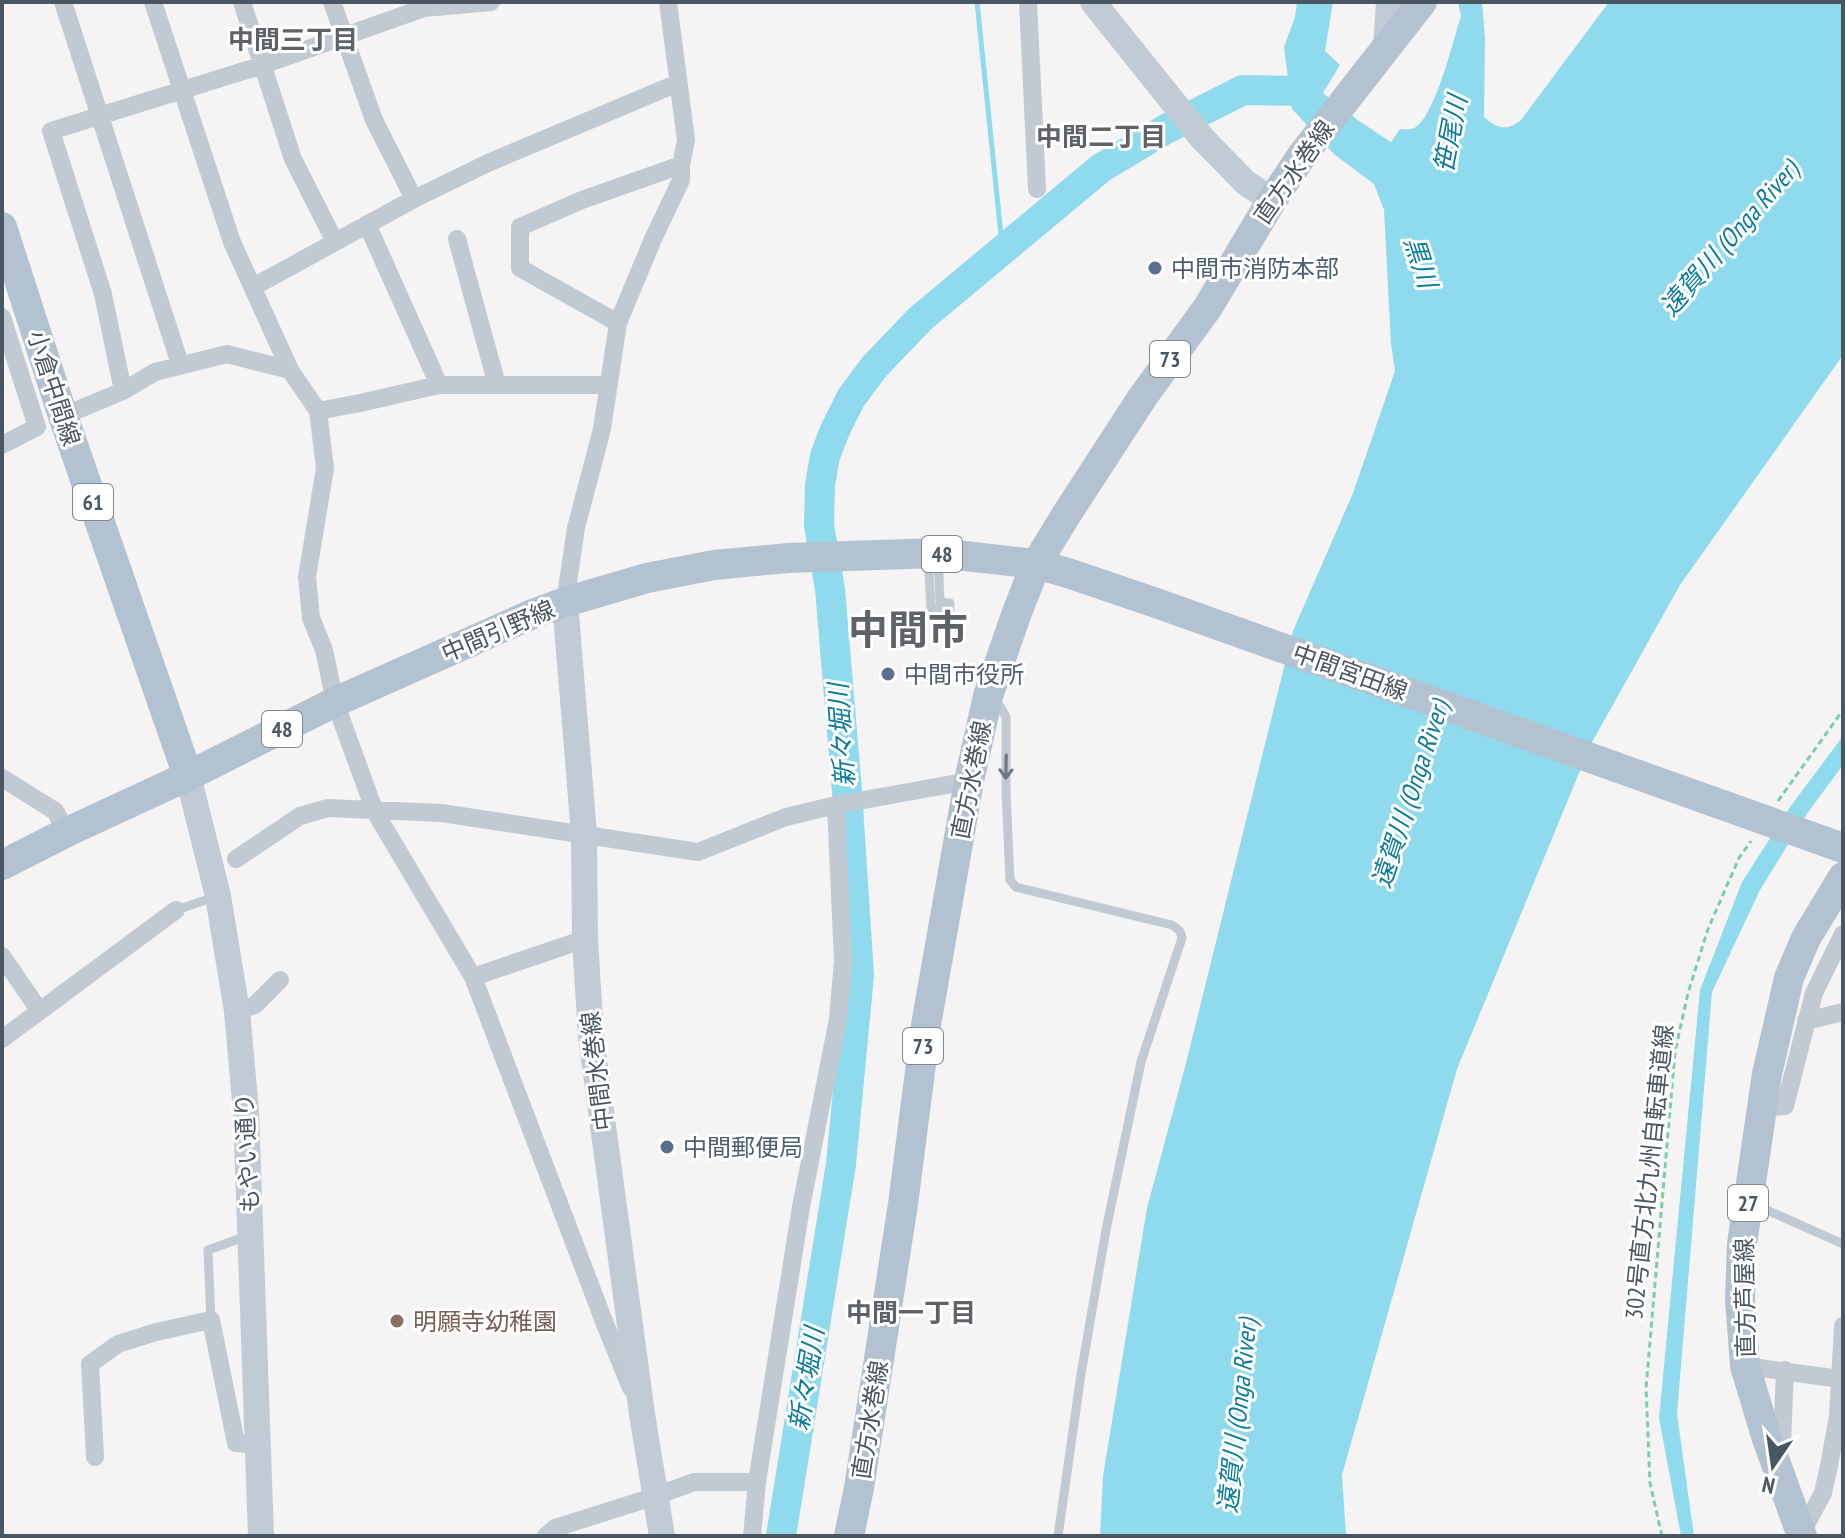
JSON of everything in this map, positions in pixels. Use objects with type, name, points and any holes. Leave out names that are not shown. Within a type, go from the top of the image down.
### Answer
[{"type":"main road","name":"直方水巻線","points":[[849,1536],[903,1204],[926,1025],[969,781],[988,696],[1036,564],[1142,398],[1208,307],[1303,154],[1422,2]]},
{"type":"main road","name":"小倉中間線","points":[[2,227],[63,416],[188,776]]},
{"type":"main road","name":"中間引野線","points":[[2,865],[335,702],[535,613],[647,578],[714,565],[788,558],[933,553],[1036,564]]},
{"type":"main road","name":"中間宮田線","points":[[1036,564],[1159,604],[1840,847]]},
{"type":"main road","name":"直方芦屋線","points":[[1801,1535],[1745,1366],[1740,1299],[1742,1244],[1767,1074],[1789,978],[1806,938],[1843,877]]},
{"type":"street","points":[[63,2],[180,364]]},
{"type":"street","points":[[153,2],[232,242],[290,370],[318,411],[325,468],[307,577],[311,618],[324,650],[335,702],[375,812],[473,977],[642,1414]]},
{"type":"street","points":[[242,2],[293,159],[335,242]]},
{"type":"street","points":[[332,2],[374,120],[414,199]]},
{"type":"street","points":[[123,391],[103,294],[51,131],[343,38],[423,5],[491,2]]},
{"type":"street","points":[[565,602],[576,528],[602,429],[618,323],[681,180],[686,140],[668,2]]},
{"type":"street","points":[[1028,2],[1037,189]]},
{"type":"street","points":[[1093,2],[1202,138],[1246,183],[1272,200]]},
{"type":"street","points":[[1386,48],[1389,2]]},
{"type":"street","points":[[253,287],[414,199],[488,163],[678,83]]},
{"type":"street","points":[[618,323],[520,268],[520,227],[582,200],[681,165]]},
{"type":"street","points":[[367,224],[439,385]]},
{"type":"street","points":[[457,239],[497,385]]},
{"type":"street","points":[[2,317],[37,427],[2,445]]},
{"type":"street","points":[[63,416],[123,391],[155,372],[227,354],[290,370]]},
{"type":"street","points":[[318,411],[439,385],[609,385]]},
{"type":"street","name":"中間水巻線","points":[[565,602],[584,834],[585,939],[591,1037],[642,1414],[662,1536]]},
{"type":"street","name":"もやい通り","points":[[188,776],[218,896],[237,1011],[246,1112],[261,1536]]},
{"type":"street","points":[[2,778],[55,811],[67,832]]},
{"type":"street","points":[[236,859],[300,816],[328,808],[441,813],[698,852],[786,817],[969,781]]},
{"type":"street","points":[[752,1536],[757,1482],[801,1207],[838,1019],[843,961],[836,805]]},
{"type":"street","points":[[2,1039],[176,910]]},
{"type":"street","points":[[1762,1108],[1785,1106],[1814,993],[1843,934]]},
{"type":"street","points":[[473,977],[585,939]]},
{"type":"street","points":[[2,956],[39,1010]]},
{"type":"street","points":[[237,1011],[255,1005],[280,980]]},
{"type":"street","points":[[1806,1021],[1843,1012]]},
{"type":"street","points":[[95,1457],[90,1364],[118,1344],[211,1320],[236,1443],[258,1445]]},
{"type":"street","points":[[1801,1535],[1836,1468],[1843,1326]]},
{"type":"street","points":[[1745,1366],[1842,1379]]},
{"type":"street","points":[[1782,1443],[1785,1370]]},
{"type":"street","points":[[546,1536],[555,1528],[694,1482],[757,1482]]},
{"type":"lane","points":[[933,553],[940,602],[950,603],[950,610],[931,608],[933,553]]},
{"type":"lane","points":[[988,696],[1000,706],[1006,717],[1010,880],[1016,887],[1172,925],[1180,931],[1182,938],[1141,1062],[1106,1230],[1083,1359],[1058,1536]]},
{"type":"lane","points":[[176,910],[218,896]]},
{"type":"lane","points":[[1748,1202],[1843,1244]]},
{"type":"lane","points":[[211,1320],[208,1250],[250,1234]]},
{"type":"path","points":[[1772,810],[1843,710]]},
{"type":"path","name":"302号直方北九州自転車道線","points":[[1662,1536],[1650,1483],[1646,1388],[1675,1052],[1688,993],[1708,929],[1739,858],[1756,834]]},
{"type":"water","points":[[1297,2],[1333,2],[1325,51],[1340,65],[1323,93],[1391,142],[1400,129],[1412,129],[1428,112],[1461,16],[1458,2],[1482,2],[1484,117],[1497,126],[1506,127],[1521,120],[1609,2],[1843,2],[1843,355],[1680,585],[1591,744],[1457,1069],[1342,1475],[1346,1536],[1100,1536],[1103,1476],[1147,1208],[1293,631],[1353,493],[1395,371],[1384,210],[1374,184],[1335,155],[1292,109],[1284,47]]},
{"type":"water","points":[[1843,736],[1843,765],[1806,815],[1760,890],[1712,992],[1677,1414],[1694,1536],[1681,1536],[1659,1418],[1700,990],[1742,882],[1790,807]]},
{"type":"waterway","points":[[977,2],[1001,235],[1006,246]]},
{"type":"waterway","name":"新々堀川","points":[[781,1536],[841,1164],[859,975],[830,589],[819,525],[820,485],[825,456],[851,398],[874,367],[920,319],[1101,168],[1166,129],[1243,90],[1299,91]]},
{"type":"place","name":"中間市消防本部","points":[[1155,268]]},
{"type":"place","name":"中間市役所","points":[[888,674]]},
{"type":"place","name":"中間郵便局","points":[[667,1147]]},
{"type":"place","name":"明願寺幼稚園","points":[[397,1321]]},
{"type":"district","name":"中間三丁目","points":[[293,39]]},
{"type":"district","name":"中間二丁目","points":[[1101,136]]},
{"type":"district","name":"中間市","points":[[908,629]]},
{"type":"district","name":"中間一丁目","points":[[911,1312]]},
{"type":"water label","name":"笹尾川","points":[[1450,134]]},
{"type":"water label","name":"遠賀川 (Onga River)","points":[[1729,238]]},
{"type":"water label","name":"黒川","points":[[1421,262]]},
{"type":"water label","name":"遠賀川 (Onga River)","points":[[1410,794]]},
{"type":"water label","name":"遠賀川 (Onga River)","points":[[1237,1416]]}]
